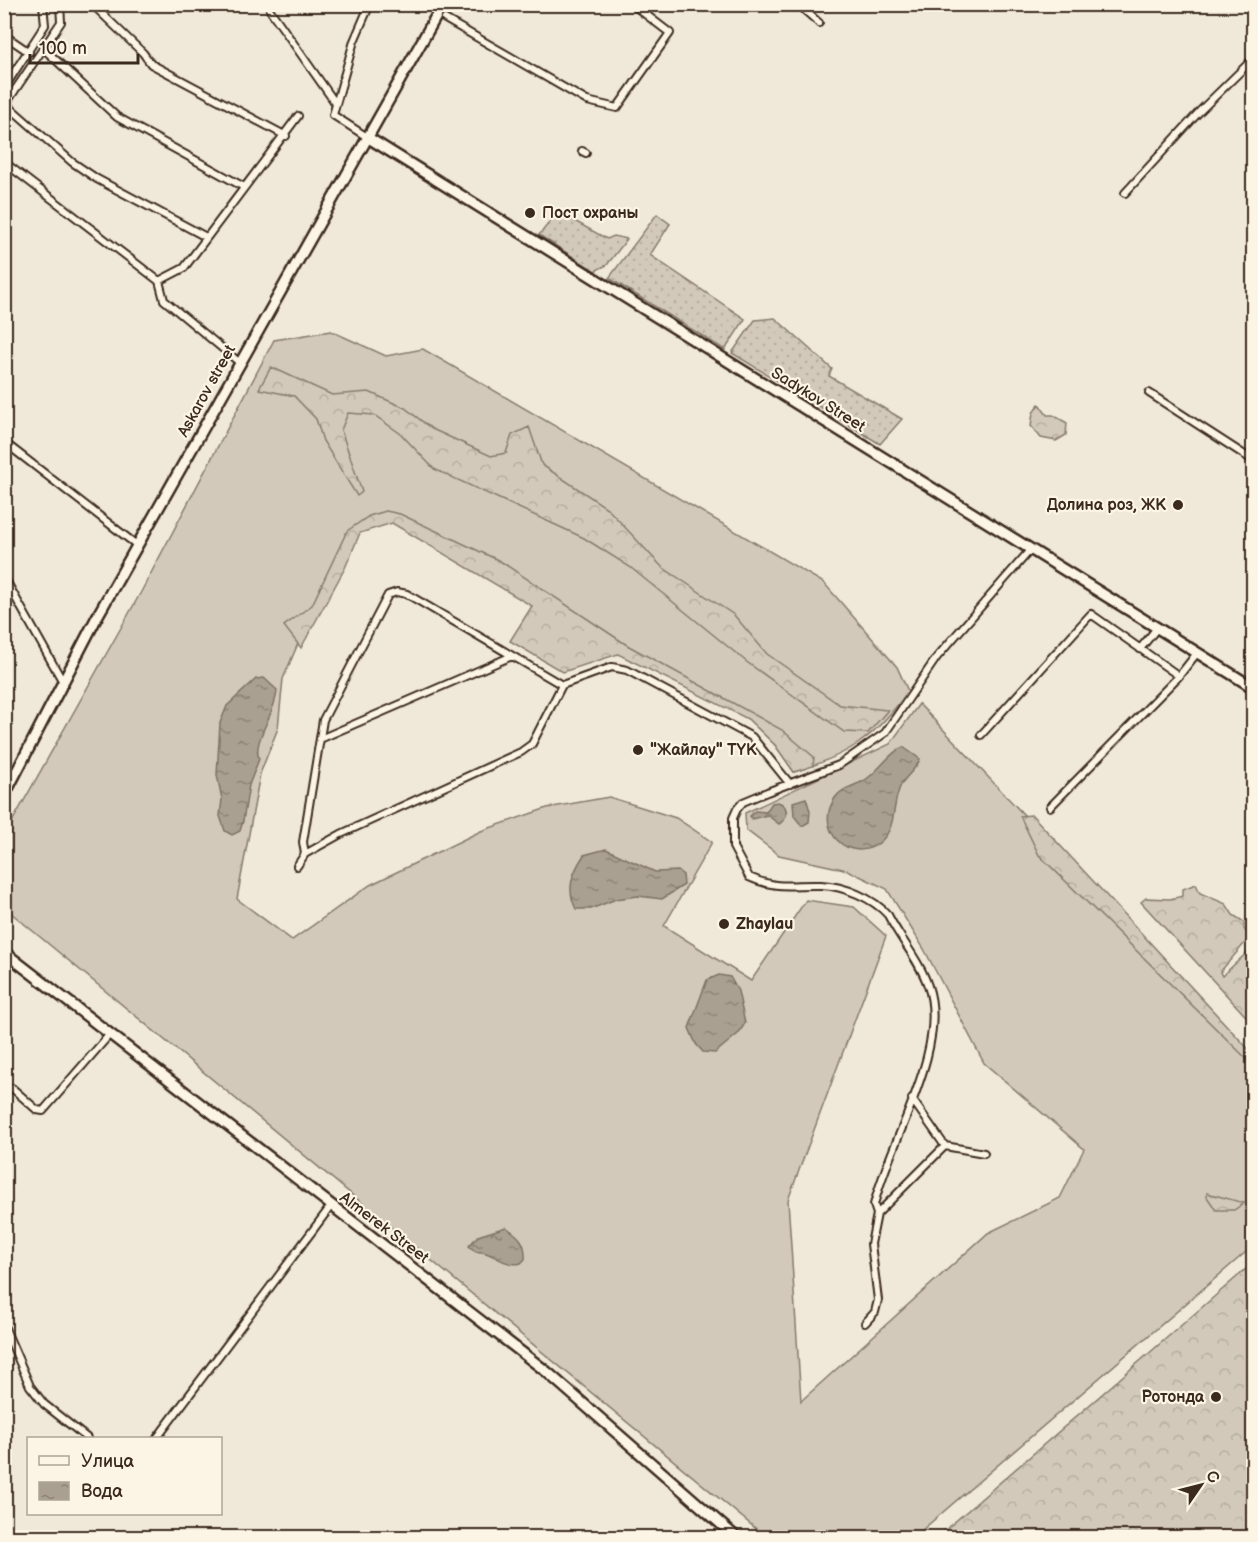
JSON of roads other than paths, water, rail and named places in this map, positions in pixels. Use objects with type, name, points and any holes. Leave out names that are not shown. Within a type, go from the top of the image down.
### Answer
[{"type":"street","points":[[4,88],[45,25],[43,4]]},
{"type":"street","points":[[60,4],[61,22],[5,105],[72,162],[97,179],[206,237]]},
{"type":"street","points":[[92,4],[143,53],[151,64],[286,136]]},
{"type":"street","points":[[367,137],[333,115],[354,41],[370,4]]},
{"type":"street","name":"Askarov street","points":[[4,796],[63,682],[138,546],[443,4]]},
{"type":"street","points":[[445,19],[587,101],[617,108],[669,33],[633,4]]},
{"type":"street","points":[[798,4],[819,23]]},
{"type":"street","points":[[270,10],[336,104]]},
{"type":"street","points":[[4,35],[29,52]]},
{"type":"street","points":[[43,48],[117,117],[244,187]]},
{"type":"street","points":[[1125,194],[1200,111],[1254,58]]},
{"type":"street","points":[[159,281],[184,268],[244,187],[286,136],[298,116]]},
{"type":"street","name":"Sadykov Street","points":[[367,137],[1254,688]]},
{"type":"street","points":[[4,162],[159,281],[164,300],[240,363]]},
{"type":"street","points":[[1149,393],[1254,461]]},
{"type":"street","points":[[4,442],[138,546]]},
{"type":"street","points":[[865,1323],[875,1312],[878,1300],[871,1244],[877,1214],[874,1204],[912,1099],[932,1035],[934,1007],[928,985],[888,915],[871,900],[831,886],[788,887],[764,884],[749,877],[733,847],[733,818],[743,802],[839,765],[885,733],[937,657],[1031,549]]},
{"type":"street","points":[[4,577],[63,682]]},
{"type":"street","points":[[305,854],[303,842],[323,720],[388,595],[397,592],[407,594],[562,685]]},
{"type":"street","points":[[981,735],[1091,614],[1179,676]]},
{"type":"street","points":[[1140,649],[1157,628]]},
{"type":"street","points":[[1050,807],[1179,676],[1197,653]]},
{"type":"street","points":[[320,739],[512,656]]},
{"type":"street","points":[[297,866],[305,854],[342,834],[521,752],[532,744],[562,685],[612,667],[627,670],[752,736],[790,783]]},
{"type":"street","points":[[4,761],[14,777]]},
{"type":"street","name":"Almerek Street","points":[[4,952],[548,1372],[737,1538]]},
{"type":"street","points":[[12,1088],[37,1110],[43,1111],[110,1034]]},
{"type":"street","points":[[912,1099],[945,1146],[984,1153]]},
{"type":"street","points":[[877,1214],[945,1146]]},
{"type":"street","points":[[158,1437],[331,1206]]},
{"type":"street","points":[[4,1326],[30,1386],[44,1404],[86,1437]]},
{"type":"water","points":[[264,678],[277,690],[276,699],[261,735],[259,759],[249,785],[240,831],[232,835],[225,831],[220,816],[222,799],[217,775],[220,723],[227,706],[256,679]]},
{"type":"water","points":[[903,747],[920,759],[901,785],[889,830],[879,843],[868,849],[857,850],[847,847],[838,841],[829,822],[829,810],[835,798],[842,791],[869,777]]},
{"type":"water","points":[[806,798],[810,811],[809,822],[802,826],[794,816],[793,802]]},
{"type":"water","points":[[778,802],[786,809],[785,819],[779,824],[767,815],[752,819],[750,816],[755,811],[766,812],[772,803]]},
{"type":"water","points":[[606,849],[655,872],[678,871],[683,875],[684,885],[662,899],[638,896],[616,899],[591,909],[576,909],[571,888],[576,868],[584,855]]},
{"type":"water","points":[[719,975],[730,977],[738,991],[745,1023],[739,1033],[715,1053],[703,1052],[696,1044],[689,1028],[707,980]]},
{"type":"water","points":[[506,1227],[523,1244],[525,1259],[521,1263],[509,1263],[482,1252],[476,1252],[469,1246],[478,1236]]},
{"type":"place","name":"Пост охраны","points":[[530,213]]},
{"type":"place","name":"Долина роз, ЖК","points":[[1178,505]]},
{"type":"place","name":"\"Жайлау\" ТҮК","points":[[638,750]]},
{"type":"place","name":"Zhaylau","points":[[724,924]]},
{"type":"place","name":"Ротонда","points":[[1216,1397]]}]
